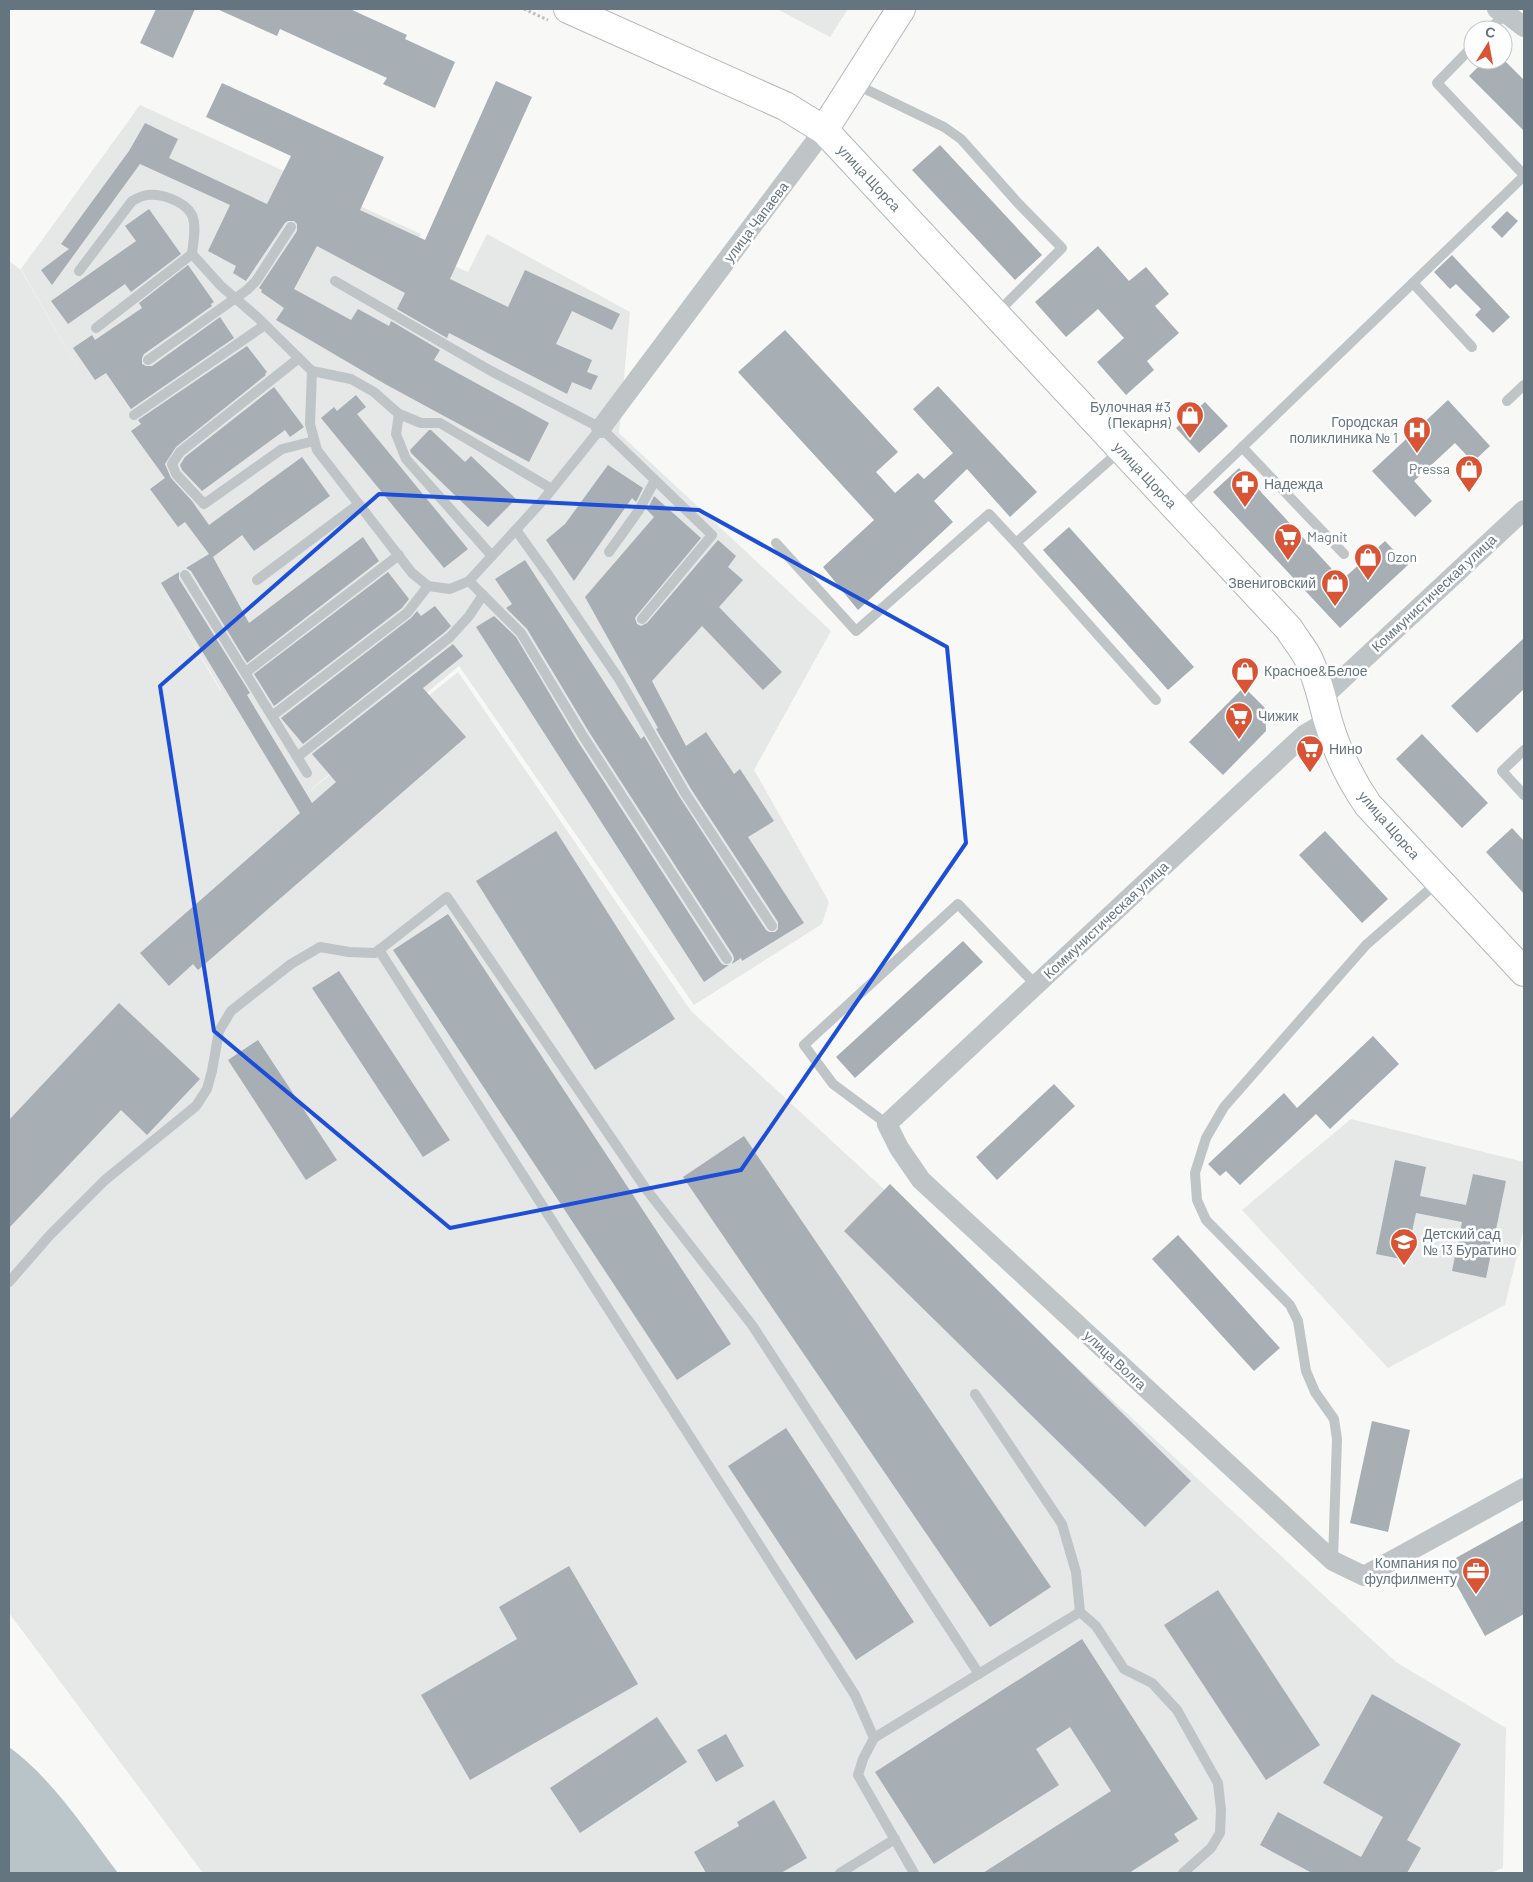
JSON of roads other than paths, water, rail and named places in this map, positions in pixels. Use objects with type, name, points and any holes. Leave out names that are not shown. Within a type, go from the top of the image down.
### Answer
[{"type":"main road","name":"улица Щорса","points":[[568,9],[785,106],[824,130],[1289,629],[1308,658],[1347,772],[1368,805],[1524,972]]},
{"type":"main road","name":"улица Чапаева","points":[[824,130],[901,9]]},
{"type":"street","points":[[1502,11],[1524,27]]},
{"type":"street","name":"улица Чапаева","points":[[601,428],[824,130]]},
{"type":"street","name":"Коммунистическая улица","points":[[886,1124],[1304,735],[1325,709],[1524,510]]},
{"type":"street","name":"улица Волга","points":[[886,1124],[899,1148],[921,1180],[1333,1561],[1364,1576],[1524,1488]]},
{"type":"lane","points":[[1177,510],[1524,176],[1437,83],[1463,56]]},
{"type":"lane","points":[[854,84],[944,127],[961,139],[1017,202],[1062,248],[996,314]]},
{"type":"lane","points":[[79,271],[132,201],[142,196],[166,197],[184,207],[192,215],[194,224],[192,254],[96,328]]},
{"type":"lane","points":[[148,360],[236,298],[256,281],[291,227]]},
{"type":"lane","points":[[192,254],[312,371],[352,379],[374,392],[399,414],[421,423],[440,423],[552,489]]},
{"type":"lane","points":[[335,281],[490,371],[601,428],[712,535],[642,619]]},
{"type":"lane","points":[[1413,283],[1472,347]]},
{"type":"lane","points":[[134,415],[265,325]]},
{"type":"lane","points":[[299,358],[180,452],[172,464],[176,474],[204,504],[282,448],[314,441]]},
{"type":"lane","points":[[312,371],[310,424],[317,450],[412,573],[428,586],[450,589],[469,581],[552,489],[601,428]]},
{"type":"lane","points":[[1507,401],[1524,385]]},
{"type":"lane","points":[[399,414],[396,434],[406,459],[492,556]]},
{"type":"lane","points":[[1242,447],[1344,554]]},
{"type":"lane","points":[[1016,544],[1122,450]]},
{"type":"lane","points":[[609,552],[639,510],[655,480]]},
{"type":"lane","points":[[257,580],[359,504]]},
{"type":"lane","points":[[776,543],[856,632],[989,514],[1156,700]]},
{"type":"lane","points":[[516,530],[619,678],[685,792],[772,926]]},
{"type":"lane","points":[[246,672],[399,556]]},
{"type":"lane","points":[[185,575],[307,773]]},
{"type":"lane","points":[[469,581],[521,633],[582,736],[727,959]]},
{"type":"lane","points":[[272,716],[407,613],[428,586]]},
{"type":"lane","points":[[297,757],[450,637],[469,616],[483,595]]},
{"type":"lane","points":[[1524,750],[1502,770],[1524,795]]},
{"type":"lane","points":[[1333,1561],[1337,1439],[1334,1419],[1315,1392],[1306,1371],[1298,1321],[1290,1305],[1206,1220],[1197,1200],[1194,1173],[1206,1138],[1224,1107],[1366,945],[1439,881]]},
{"type":"lane","points":[[9,1282],[50,1236],[105,1180],[196,1106],[207,1089],[219,1031],[231,1011],[290,964],[320,947],[349,952],[375,953],[446,897],[646,1189],[752,1325],[979,1674]]},
{"type":"lane","points":[[886,1124],[832,1084],[804,1045],[958,904],[1036,985]]},
{"type":"lane","points":[[379,950],[855,1696],[874,1738]]},
{"type":"lane","points":[[974,1394],[1062,1524],[1076,1572],[1080,1612],[1096,1626],[1124,1669],[1152,1683],[1177,1710],[1218,1783],[1221,1810],[1220,1833],[1211,1848],[1182,1873]]},
{"type":"lane","points":[[914,1873],[858,1775],[863,1759],[874,1738],[1080,1612]]},
{"type":"lane","points":[[840,1873],[895,1839]]},
{"type":"place","name":"Булочная #3 (Пекарня)","points":[[1190,439]]},
{"type":"place","name":"Городская поликлиника № 1","points":[[1417,454]]},
{"type":"place","name":"Pressa","points":[[1469,493]]},
{"type":"place","name":"Надежда","points":[[1245,508]]},
{"type":"place","name":"Magnit","points":[[1288,561]]},
{"type":"place","name":"Ozon","points":[[1368,581]]},
{"type":"place","name":"Звениговский","points":[[1335,607]]},
{"type":"place","name":"Красное&Белое","points":[[1245,695]]},
{"type":"place","name":"Чижик","points":[[1239,740]]},
{"type":"place","name":"Нино","points":[[1310,773]]},
{"type":"place","name":"Детский сад № 13 Буратино","points":[[1404,1266]]},
{"type":"place","name":"Компания по фулфилменту","points":[[1476,1595]]}]
